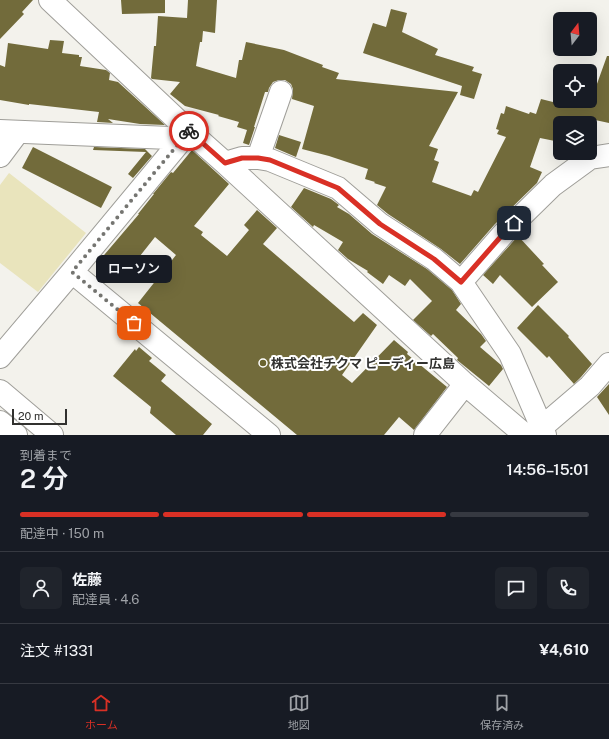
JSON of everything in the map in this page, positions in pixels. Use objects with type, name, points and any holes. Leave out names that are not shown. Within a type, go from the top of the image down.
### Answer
[{"type":"street","points":[[50,0],[189,131],[465,384],[537,432]]},
{"type":"street","points":[[258,158],[281,92]]},
{"type":"street","points":[[0,156],[9,132],[170,138],[189,131]]},
{"type":"street","points":[[0,357],[189,131]]},
{"type":"street","points":[[461,282],[504,233],[553,185],[590,158],[609,155]]},
{"type":"street","points":[[225,163],[242,158],[270,160],[338,188],[380,224],[434,259],[461,282],[510,354],[537,432]]},
{"type":"street","points":[[72,272],[269,435]]},
{"type":"street","points":[[537,432],[590,386],[609,364]]},
{"type":"street","points":[[425,435],[465,384]]},
{"type":"street","points":[[0,391],[52,435]]},
{"type":"street","points":[[0,422],[16,435]]},
{"type":"shaded area","points":[[9,173],[86,233],[38,292],[0,263],[0,185]]},
{"type":"building","points":[[0,0],[33,0],[22,12],[24,14],[0,39]]},
{"type":"building","points":[[121,0],[165,0],[165,13],[122,14]]},
{"type":"building","points":[[188,0],[217,0],[215,33],[203,31],[196,66],[236,78],[239,60],[242,60],[246,42],[284,50],[323,65],[322,67],[339,73],[336,79],[458,92],[429,146],[438,149],[434,160],[439,162],[432,182],[471,196],[474,190],[478,192],[506,137],[497,134],[499,130],[496,129],[501,113],[504,114],[506,106],[529,114],[530,112],[536,114],[541,99],[553,102],[553,108],[597,108],[597,84],[607,56],[609,56],[609,123],[597,120],[597,116],[553,116],[553,141],[540,138],[530,167],[542,172],[537,183],[495,224],[460,264],[441,249],[377,205],[386,187],[365,179],[368,169],[302,149],[314,106],[292,99],[293,89],[291,84],[285,80],[273,82],[268,92],[265,92],[249,145],[243,143],[247,130],[237,127],[239,122],[185,106],[170,94],[180,82],[152,79],[158,16],[187,18]]},
{"type":"building","points":[[391,9],[407,13],[402,32],[438,49],[435,55],[474,67],[472,71],[482,74],[474,99],[460,95],[462,86],[363,53],[373,23],[386,27]]},
{"type":"building","points":[[50,40],[64,41],[62,53],[79,55],[79,57],[82,57],[80,66],[106,70],[110,73],[109,80],[118,82],[165,125],[140,124],[108,119],[113,123],[97,122],[99,112],[29,105],[0,100],[0,65],[5,67],[8,43],[48,49]]},
{"type":"building","points":[[279,135],[301,142],[296,157],[275,148]]},
{"type":"building","points":[[33,147],[112,187],[101,208],[22,168]]},
{"type":"building","points":[[94,147],[145,149],[152,156],[133,178],[128,174],[146,152],[93,150]]},
{"type":"building","points":[[192,150],[229,184],[194,226],[203,232],[201,235],[227,256],[249,230],[244,225],[257,210],[277,228],[263,244],[354,322],[363,313],[377,325],[342,375],[352,383],[394,340],[408,352],[407,354],[447,387],[414,430],[399,417],[384,435],[297,435],[138,303],[176,255],[155,237],[121,280],[99,261],[139,214],[171,172],[173,173]]},
{"type":"building","points":[[304,188],[331,199],[339,205],[337,207],[349,214],[372,234],[427,269],[452,290],[461,304],[456,310],[481,334],[486,341],[480,347],[501,365],[503,369],[489,386],[457,360],[458,358],[433,334],[431,336],[413,320],[432,301],[410,279],[405,286],[389,275],[383,284],[367,272],[368,271],[348,259],[338,250],[343,242],[314,225],[313,227],[291,207]]},
{"type":"building","points":[[518,236],[544,264],[542,265],[558,282],[532,307],[500,275],[493,284],[483,275]]},
{"type":"building","points":[[538,305],[569,336],[568,337],[592,364],[574,384],[549,356],[547,358],[517,328]]},
{"type":"building","points":[[139,347],[152,358],[149,361],[166,375],[161,381],[212,424],[203,435],[176,435],[150,413],[151,407],[113,376],[135,349],[136,351]]},
{"type":"building","points":[[609,384],[609,415],[597,397]]},
{"type":"way so far","points":[[134,323],[72,272],[189,131]]},
{"type":"place","name":"ローソン","points":[[134,323]]},
{"type":"place","name":"株式会社チクマ ピーディー広島","points":[[263,363]]},
{"type":"route","points":[[189,131],[225,163],[242,158],[270,160],[338,188],[380,224],[434,259],[461,282],[514,223]]}]
